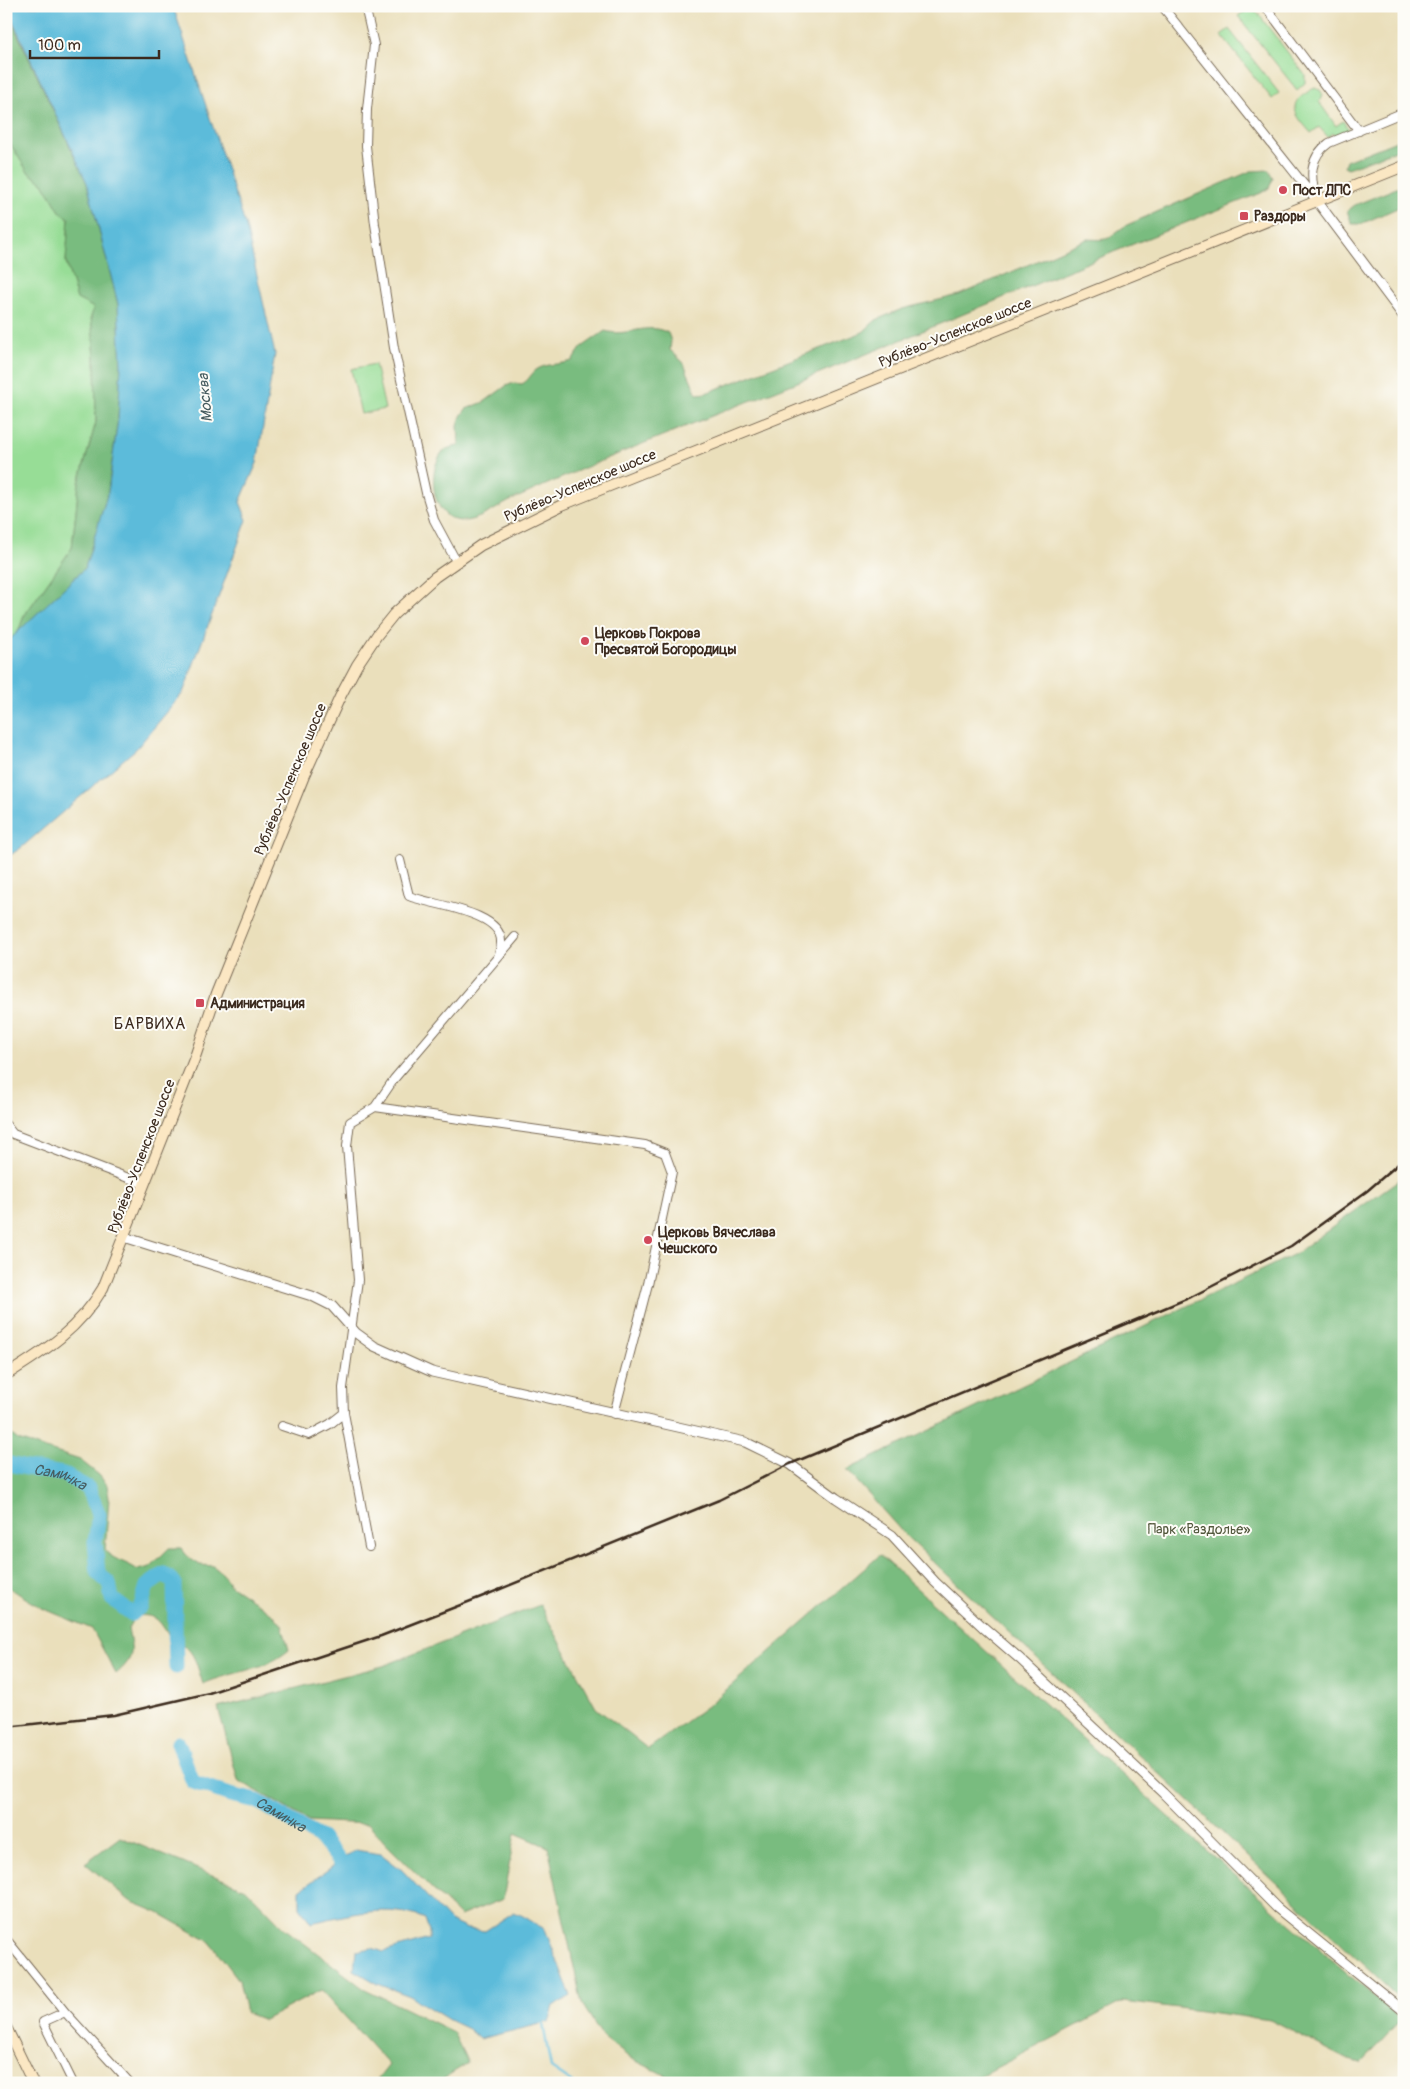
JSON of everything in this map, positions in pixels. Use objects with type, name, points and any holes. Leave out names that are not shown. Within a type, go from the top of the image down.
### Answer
[{"type":"main road","name":"Рублёво-Успенское шоссе","points":[[6,1375],[69,1332],[88,1312],[107,1280],[195,1057],[216,994],[304,776],[340,697],[373,641],[394,614],[411,597],[456,561],[506,531],[562,505],[1404,166]]},
{"type":"main road","points":[[6,2027],[33,2083]]},
{"type":"street","points":[[365,6],[374,45],[367,109],[366,146],[375,224],[394,348],[426,493],[434,520],[456,561]]},
{"type":"street","points":[[1162,6],[1316,201],[1404,317]]},
{"type":"street","points":[[1265,6],[1359,131]]},
{"type":"street","points":[[1316,201],[1311,172],[1314,159],[1320,149],[1329,143],[1404,112]]},
{"type":"street","points":[[400,860],[409,896],[425,902],[463,909],[495,927],[502,941],[499,956]]},
{"type":"street","points":[[369,1546],[344,1413],[343,1388],[358,1280],[347,1146],[350,1122],[375,1107],[394,1079],[515,937]]},
{"type":"street","points":[[375,1107],[645,1145],[666,1153],[672,1172],[648,1284],[614,1414]]},
{"type":"street","points":[[6,1125],[13,1134],[144,1184]]},
{"type":"street","points":[[124,1237],[312,1296],[332,1306],[356,1333],[374,1346],[432,1372],[458,1376],[614,1414],[745,1442],[790,1464],[836,1498],[892,1535],[935,1582],[1163,1793],[1277,1908],[1404,2011]]},
{"type":"street","points":[[282,1426],[309,1435],[330,1424],[344,1413]]},
{"type":"street","points":[[6,1939],[66,2012],[130,2083]]},
{"type":"street","points":[[66,2012],[43,2022],[73,2083]]},
{"type":"green space","points":[[6,9],[87,183],[118,304],[121,365],[118,419],[108,492],[85,568],[18,632],[24,616],[72,548],[79,483],[96,422],[95,356],[91,317],[94,308],[77,299],[66,262],[69,218],[61,213],[43,183],[28,172],[6,137]]},
{"type":"green space","points":[[1248,9],[1256,11],[1305,75],[1305,83],[1297,90],[1238,16]]},
{"type":"green space","points":[[1229,29],[1279,93],[1272,99],[1221,35]]},
{"type":"green space","points":[[1315,88],[1320,90],[1323,95],[1319,102],[1336,126],[1343,121],[1350,131],[1337,137],[1333,133],[1328,137],[1319,127],[1311,133],[1304,125],[1295,111],[1295,106],[1301,97]]},
{"type":"green space","points":[[6,137],[28,172],[43,183],[61,213],[69,218],[66,262],[77,299],[95,307],[91,317],[95,356],[96,422],[79,483],[72,548],[24,616],[18,632],[6,643]]},
{"type":"green space","points":[[1404,138],[1404,147],[1348,168],[1344,166],[1346,161]]},
{"type":"green space","points":[[1269,170],[1273,179],[1269,188],[1261,193],[635,447],[551,482],[480,517],[467,521],[451,518],[438,504],[435,494],[434,473],[441,454],[451,447],[459,446],[458,425],[466,409],[484,402],[506,386],[514,383],[522,384],[540,368],[572,361],[582,347],[605,331],[621,333],[652,329],[668,333],[671,341],[670,350],[683,362],[697,394],[706,393],[863,332],[876,320],[902,309],[959,295],[1087,239],[1107,239],[1127,225],[1251,171]]},
{"type":"green space","points":[[1404,185],[1404,205],[1361,224],[1352,224],[1347,211],[1355,205]]},
{"type":"green space","points":[[375,364],[385,409],[361,414],[351,369]]},
{"type":"green space","name":"Парк «Раздолье»","points":[[1404,1176],[1404,2003],[904,1534],[847,1470],[1295,1254]]},
{"type":"green space","points":[[6,1425],[8,1432],[18,1440],[80,1460],[99,1475],[107,1485],[109,1498],[105,1551],[109,1555],[138,1570],[150,1567],[169,1548],[181,1548],[189,1558],[200,1565],[213,1566],[223,1574],[230,1585],[273,1614],[282,1625],[289,1650],[280,1657],[259,1667],[203,1684],[195,1660],[187,1648],[173,1641],[155,1618],[135,1616],[128,1628],[131,1648],[130,1658],[116,1674],[92,1629],[42,1608],[6,1586]]},
{"type":"green space","points":[[880,1555],[1198,1843],[1401,2020],[1361,2063],[1349,2060],[1270,2020],[1124,2001],[967,2083],[681,2083],[630,2058],[603,2037],[582,2004],[548,1847],[515,1833],[503,1899],[460,1916],[386,1844],[369,1824],[309,1821],[238,1780],[218,1708],[383,1666],[540,1605],[596,1708],[648,1749],[710,1704]]},
{"type":"green space","points":[[120,1837],[246,1889],[284,1928],[363,1988],[453,2032],[468,2063],[436,2083],[375,2083],[389,2065],[321,1990],[264,2020],[246,2013],[239,1980],[210,1942],[159,1913],[130,1901],[85,1863]]},
{"type":"water","name":"Москва","points":[[6,6],[173,6],[246,227],[275,354],[257,463],[240,502],[247,520],[183,693],[137,748],[22,847],[6,858],[6,643],[85,568],[108,492],[118,419],[121,365],[118,304],[87,183]]},
{"type":"water","points":[[355,1850],[381,1854],[402,1870],[450,1921],[467,1929],[485,1931],[514,1912],[545,1929],[571,1996],[554,2006],[549,2022],[479,2039],[468,2029],[449,2020],[410,1996],[378,1984],[354,1970],[356,1951],[372,1948],[384,1952],[429,1939],[429,1931],[425,1919],[397,1912],[368,1912],[311,1923],[300,1907],[300,1890]]},
{"type":"waterway","name":"Саминка","points":[[6,1463],[63,1474],[88,1488],[99,1515],[95,1542],[98,1573],[109,1583],[112,1599],[132,1614],[141,1606],[147,1586],[164,1574],[174,1582],[176,1667]]},
{"type":"waterway","name":"Саминка","points":[[178,1743],[193,1782],[230,1795],[257,1801],[321,1838],[339,1860]]},
{"type":"waterway","points":[[543,2024],[551,2068],[573,2083]]},
{"type":"railway","points":[[6,1727],[114,1715],[209,1693],[381,1636],[481,1597],[719,1500],[790,1464],[1191,1297],[1291,1246],[1367,1191],[1404,1159]]},
{"type":"place","name":"Пост ДПС","points":[[1283,190]]},
{"type":"place","name":"Раздоры","points":[[1244,216]]},
{"type":"place","name":"Церковь Покрова Пресвятой Богородицы","points":[[585,641]]},
{"type":"place","name":"Администрация","points":[[200,1003]]},
{"type":"place","name":"Церковь Вячеслава Чешского","points":[[648,1240]]},
{"type":"district","name":"БАРВИХА","points":[[150,1023]]}]
